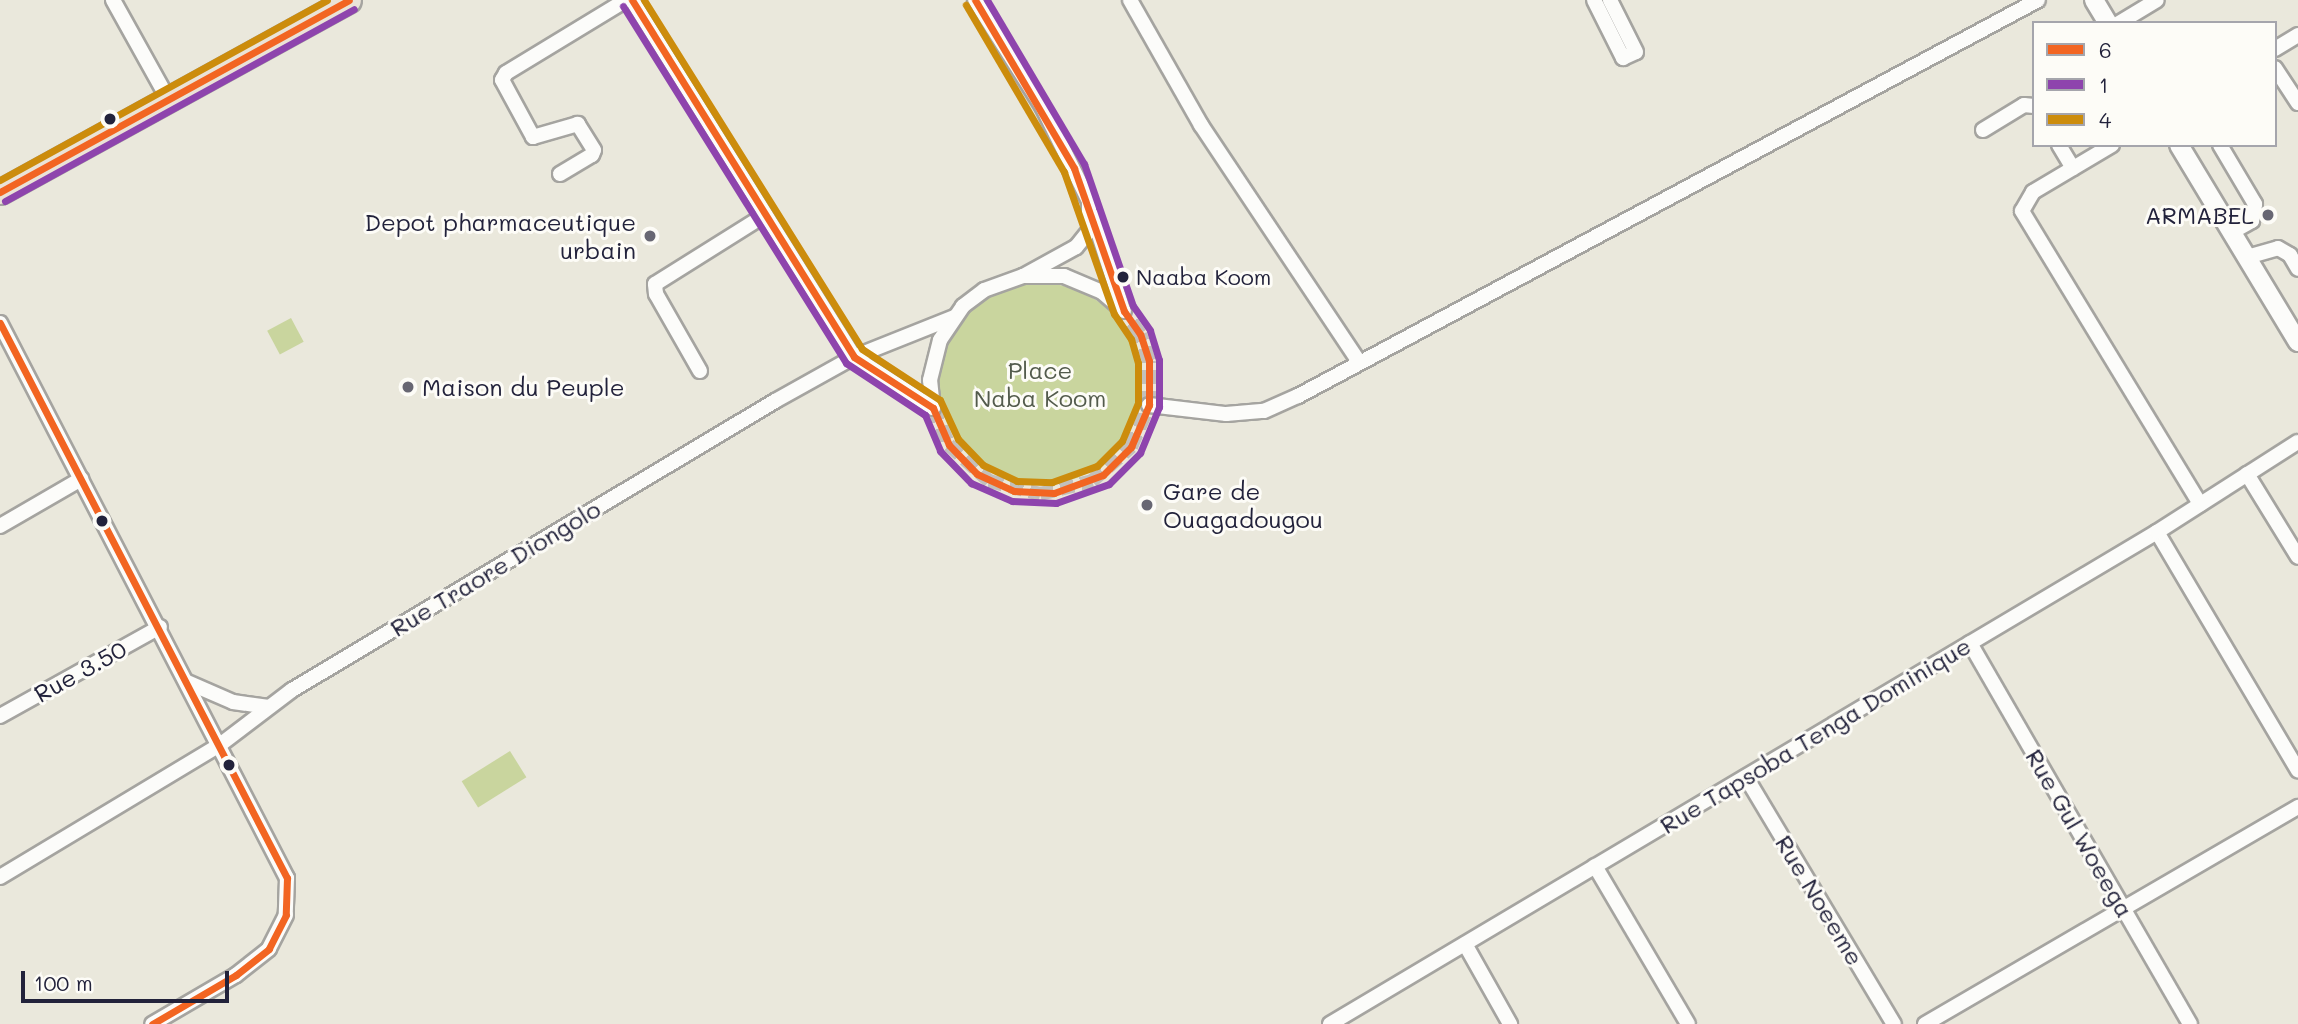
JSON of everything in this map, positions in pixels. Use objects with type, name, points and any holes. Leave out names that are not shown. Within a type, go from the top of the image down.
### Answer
[{"type":"highway","points":[[0,192],[349,0]]},
{"type":"street","points":[[114,0],[168,99]]},
{"type":"street","points":[[560,174],[592,155],[594,150],[578,124],[533,137],[502,80],[506,73],[625,0]]},
{"type":"street","points":[[632,0],[854,357],[933,408],[932,366],[940,340],[954,317],[984,290],[1023,276],[1076,247],[1089,231],[1089,201]]},
{"type":"street","points":[[975,0],[1042,106],[1074,168],[1089,201],[1124,311],[1102,292],[1077,280],[1023,276]]},
{"type":"street","points":[[1130,0],[1201,125],[1359,362]]},
{"type":"street","points":[[1594,0],[1623,58],[1636,52],[1610,0]]},
{"type":"street","points":[[1149,405],[1207,414],[1264,411],[2038,0]]},
{"type":"street","points":[[2094,0],[2107,21]]},
{"type":"street","points":[[2122,21],[2157,0]]},
{"type":"street","points":[[2277,48],[2298,35]]},
{"type":"street","points":[[2277,71],[2298,103]]},
{"type":"street","points":[[1983,130],[2024,105],[2032,106]]},
{"type":"street","points":[[2060,147],[2073,168]]},
{"type":"street","points":[[2109,147],[2033,192],[2022,211],[2200,504]]},
{"type":"street","points":[[2180,147],[2298,342]]},
{"type":"street","points":[[2221,147],[2255,204],[2252,221],[2232,232]]},
{"type":"street","points":[[699,372],[656,294],[656,284],[765,215]]},
{"type":"street","points":[[2247,257],[2278,248],[2290,255],[2298,269]]},
{"type":"street","name":"Rue Traore Diongolo","points":[[0,877],[221,744],[269,707],[775,401],[854,357],[954,317]]},
{"type":"street","points":[[0,323],[221,744],[287,878],[286,915],[269,949],[254,962],[152,1024]]},
{"type":"street","name":"Rue Tapsoba Tenga Dominique","points":[[1330,1024],[2157,532],[2298,442]]},
{"type":"street","points":[[2247,474],[2298,557]]},
{"type":"street","points":[[0,526],[81,478]]},
{"type":"street","points":[[2157,532],[2298,770]]},
{"type":"street","name":"Rue 3.50","points":[[0,716],[160,627]]},
{"type":"street","name":"Rue Gul Woeega","points":[[1970,643],[2190,1024]]},
{"type":"street","points":[[187,682],[233,702],[269,707]]},
{"type":"street","name":"Rue Noeeme","points":[[1746,777],[1894,1024]]},
{"type":"street","points":[[1925,1024],[2298,807]]},
{"type":"street","points":[[1595,866],[1688,1024]]},
{"type":"street","points":[[1465,944],[1510,1024]]},
{"type":"green space","name":"Place Naba Koom","points":[[1040,283],[1079,290],[1112,312],[1134,345],[1141,384],[1134,423],[1112,456],[1079,478],[1040,485],[1001,478],[968,456],[946,423],[939,384],[946,345],[968,312],[1001,290]]},
{"type":"green space","points":[[291,318],[304,342],[280,355],[267,331]]},
{"type":"green space","points":[[510,751],[526,777],[478,807],[462,781]]},
{"type":"tunnel","points":[[933,408],[949,445],[989,481],[1040,494],[1092,481],[1131,447],[1149,405],[1149,361],[1140,334],[1124,311]]},
{"type":"transit line","name":"4","points":[[0,180],[327,0]]},
{"type":"transit line","name":"6","points":[[0,192],[349,0]]},
{"type":"transit line","name":"6","points":[[632,0],[854,357],[933,408],[949,445],[977,474],[1014,491],[1054,493],[1103,475],[1131,447],[1149,405],[1149,361],[1140,334],[1124,311],[1074,168],[975,0]]},
{"type":"transit line","name":"4","points":[[644,0],[862,349],[940,400],[958,439],[983,465],[1017,481],[1052,482],[1097,466],[1122,441],[1138,403],[1138,363],[1131,339],[1114,314],[1064,172],[966,5]]},
{"type":"transit line","name":"1","points":[[623,6],[846,363],[925,415],[940,451],[971,483],[1012,501],[1056,503],[1109,484],[1140,453],[1159,407],[1159,360],[1150,330],[1133,306],[1084,164],[987,0]]},
{"type":"transit line","name":"1","points":[[5,201],[354,9]]},
{"type":"transit line","name":"6","points":[[0,323],[287,878],[286,915],[269,949],[236,975],[152,1024]]},
{"type":"place","name":"ARMABEL","points":[[2268,215]]},
{"type":"place","name":"Depot pharmaceutique urbain","points":[[650,236]]},
{"type":"place","name":"Naaba Koom","points":[[1123,277]]},
{"type":"place","name":"Maison du Peuple","points":[[408,387]]},
{"type":"place","name":"Gare de Ouagadougou","points":[[1147,505]]}]
